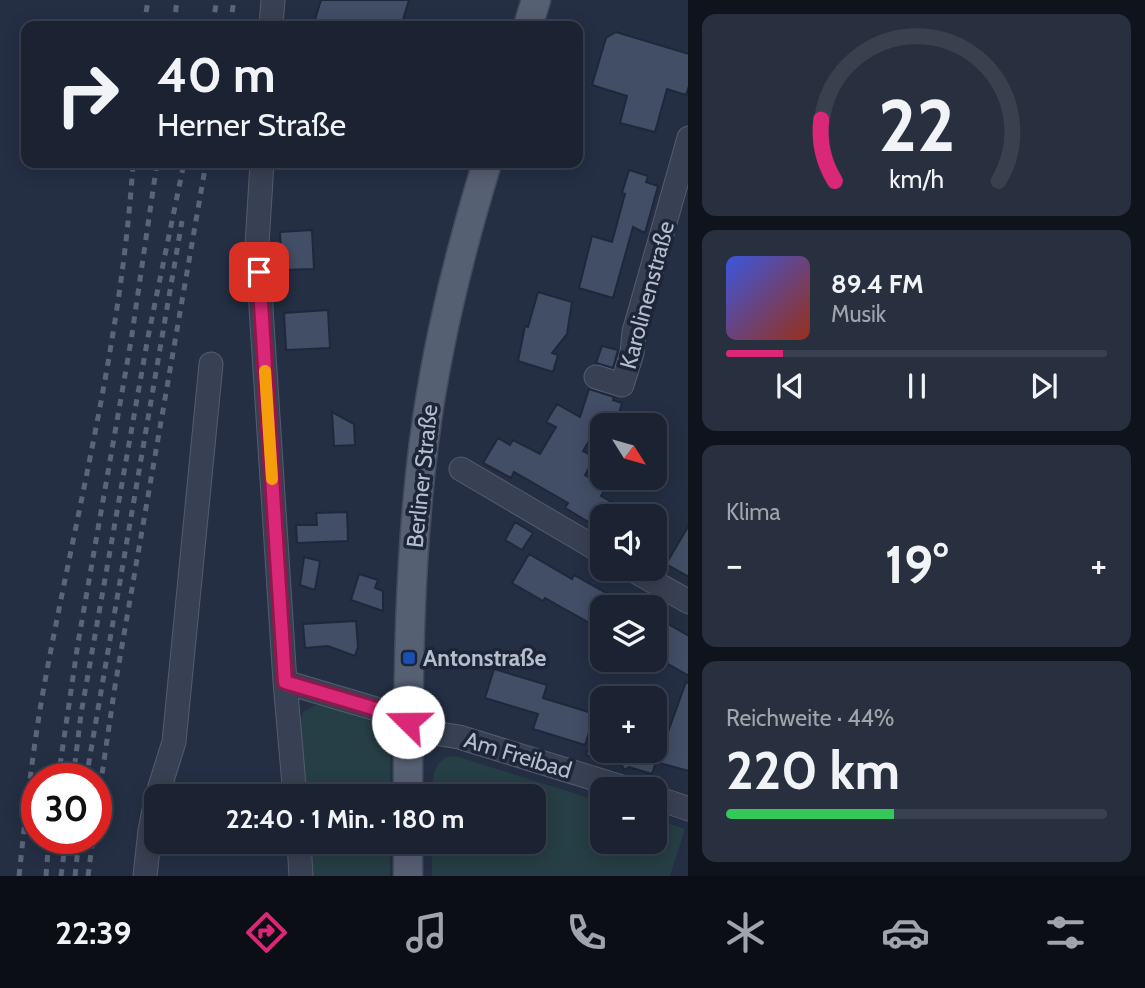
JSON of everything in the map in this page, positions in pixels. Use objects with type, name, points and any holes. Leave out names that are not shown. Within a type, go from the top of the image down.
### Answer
[{"type":"main road","points":[[530,21],[537,0]]},
{"type":"main road","name":"Berliner Straße","points":[[408,784],[409,624],[424,442],[446,315],[465,236],[485,168]]},
{"type":"main road","points":[[408,854],[408,876]]},
{"type":"street","points":[[271,21],[273,0]]},
{"type":"street","name":"Karolinenstraße","points":[[596,377],[622,385],[688,138]]},
{"type":"street","points":[[262,168],[257,245],[294,784]]},
{"type":"street","points":[[160,784],[174,742],[212,364]]},
{"type":"street","points":[[461,469],[590,545]]},
{"type":"street","points":[[652,581],[688,602]]},
{"type":"street","name":"Am Freibad","points":[[285,682],[386,712],[434,733],[459,737],[590,777]]},
{"type":"street","points":[[667,801],[688,808]]},
{"type":"street","points":[[145,876],[147,854]]},
{"type":"street","points":[[300,854],[301,876]]},
{"type":"shaded area","points":[[318,704],[391,730],[390,784],[304,784],[299,727],[303,712]]},
{"type":"shaded area","points":[[449,756],[459,757],[545,784],[433,784],[436,768]]},
{"type":"shaded area","points":[[546,784],[590,798],[590,854],[667,854],[667,823],[685,829],[670,876],[432,876],[432,854],[546,854]]},
{"type":"shaded area","points":[[310,854],[390,854],[390,876],[312,876]]},
{"type":"building","points":[[321,0],[409,0],[403,21],[315,21]]},
{"type":"building","points":[[616,32],[688,54],[686,95],[667,89],[655,132],[620,123],[627,96],[592,85],[606,38]]},
{"type":"building","points":[[629,170],[648,176],[646,182],[658,186],[645,233],[633,227],[613,298],[579,288],[592,236],[612,242]]},
{"type":"building","points":[[312,230],[314,269],[282,270],[280,232]]},
{"type":"building","points":[[538,292],[572,302],[567,334],[552,353],[558,355],[553,372],[518,361],[525,326],[528,327]]},
{"type":"building","points":[[328,310],[330,348],[286,350],[284,313]]},
{"type":"building","points":[[602,346],[618,350],[613,368],[596,363]]},
{"type":"building","points":[[589,389],[614,397],[613,400],[622,403],[619,413],[590,413],[590,439],[583,451],[590,454],[590,466],[585,475],[590,478],[590,490],[605,490],[601,496],[615,504],[590,504],[590,523],[565,508],[568,503],[514,472],[511,478],[483,463],[498,438],[510,445],[513,440],[540,454],[556,427],[546,422],[557,404],[580,417]]},
{"type":"building","points":[[332,412],[354,424],[355,445],[334,446]]},
{"type":"building","points":[[347,512],[348,541],[297,543],[296,525],[317,525],[316,513]]},
{"type":"building","points":[[515,522],[533,533],[522,550],[505,540]]},
{"type":"building","points":[[688,527],[688,576],[667,562]]},
{"type":"building","points":[[529,554],[572,579],[574,575],[610,595],[590,595],[590,623],[512,583]]},
{"type":"building","points":[[304,557],[320,561],[315,590],[300,585]]},
{"type":"building","points":[[359,574],[378,580],[375,588],[383,591],[383,611],[351,600]]},
{"type":"building","points":[[356,621],[358,647],[355,656],[328,646],[305,648],[303,624]]},
{"type":"building","points":[[667,623],[688,635],[688,675],[667,663]]},
{"type":"building","points":[[494,669],[547,685],[543,698],[590,712],[590,730],[585,745],[533,729],[538,714],[485,698]]},
{"type":"building","points":[[686,682],[688,683],[688,771],[660,763],[667,763],[667,732]]},
{"type":"building","points":[[615,763],[656,763],[652,774],[629,767],[624,770],[622,765]]},
{"type":"railway","points":[[145,21],[148,0]]},
{"type":"railway","points":[[175,21],[177,0]]},
{"type":"railway","points":[[213,21],[217,0]]},
{"type":"railway","points":[[231,21],[234,0]]},
{"type":"railway","points":[[19,876],[41,705],[109,358],[133,168]]},
{"type":"railway","points":[[60,763],[78,643],[131,341],[156,168]]},
{"type":"railway","points":[[75,763],[81,714],[148,337],[183,168]]},
{"type":"railway","points":[[104,763],[205,168]]},
{"type":"railway","points":[[89,763],[182,221]]},
{"type":"railway","points":[[46,876],[48,854]]},
{"type":"railway","points":[[61,876],[64,854]]},
{"type":"railway","points":[[75,876],[77,854]]},
{"type":"railway","points":[[88,876],[91,854]]},
{"type":"slow traffic","points":[[265,371],[272,479]]},
{"type":"place","name":"Antonstraße","points":[[409,658]]},
{"type":"route","points":[[259,272],[285,682],[386,712],[408,722]]}]
